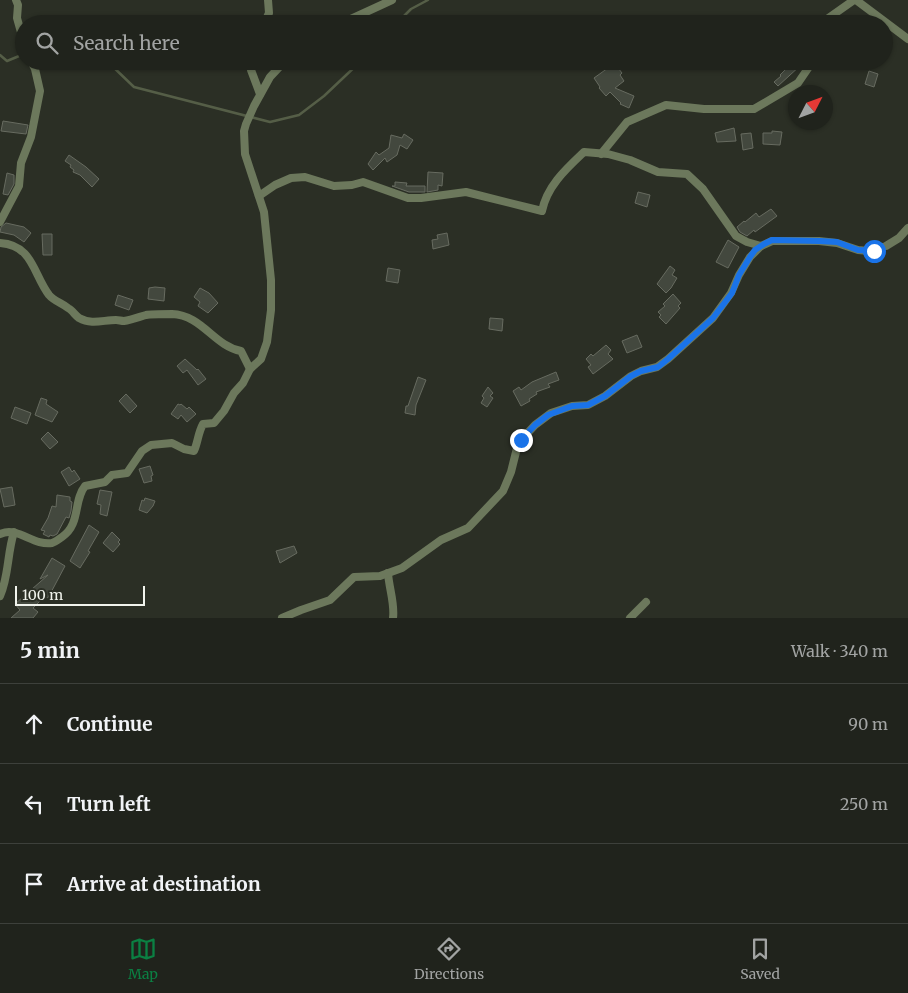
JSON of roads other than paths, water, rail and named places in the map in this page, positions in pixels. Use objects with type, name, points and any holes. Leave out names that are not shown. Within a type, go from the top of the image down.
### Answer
[{"type":"street","points":[[16,0],[18,4],[17,15]]},
{"type":"street","points":[[268,0],[268,15]]},
{"type":"street","points":[[360,15],[392,0]]},
{"type":"street","points":[[833,15],[855,0],[875,15]]},
{"type":"street","points":[[893,28],[908,39]]},
{"type":"street","points":[[0,222],[19,186],[21,163],[31,138],[40,91],[35,70]]},
{"type":"street","points":[[251,70],[260,94]]},
{"type":"street","points":[[0,534],[14,532],[36,542],[53,543],[65,534],[76,518],[79,493],[84,486],[104,482],[112,475],[127,473],[142,451],[151,446],[172,443],[184,449],[194,451],[198,442],[199,431],[203,424],[214,422],[224,411],[250,369],[261,359],[270,327],[272,310],[267,232],[264,212],[246,154],[244,131],[260,94],[277,70]]},
{"type":"street","points":[[601,154],[627,122],[666,106],[704,109],[754,109],[798,83],[807,70]]},
{"type":"street","points":[[259,196],[275,185],[291,178],[305,177],[334,186],[363,182],[408,198],[466,192],[542,211],[545,198],[556,181],[584,152],[630,160],[658,172],[687,174],[703,189],[736,236],[760,246]]},
{"type":"street","points":[[282,618],[330,600],[354,577],[380,576],[407,564],[446,537],[464,531],[472,525],[503,491],[512,472],[515,454],[521,440],[535,425],[545,417],[572,406],[588,405],[605,396],[631,376],[641,371],[658,367],[713,318],[732,293],[739,275],[750,257],[760,246],[772,240],[820,241],[837,242],[870,252],[886,246],[899,238],[908,228]]},
{"type":"street","points":[[0,243],[12,245],[21,250],[33,265],[53,300],[70,309],[80,318],[95,323],[116,320],[125,321],[148,315],[172,314],[186,316],[201,325],[228,347],[241,351],[250,369]]},
{"type":"street","points":[[0,596],[6,582],[8,558],[14,532]]},
{"type":"street","points":[[388,573],[389,592],[394,609],[393,618]]},
{"type":"street","points":[[630,618],[646,602]]},
{"type":"waterway","points":[[405,15],[411,9],[428,0]]},
{"type":"waterway","points":[[0,55],[7,61],[15,58]]},
{"type":"waterway","points":[[116,70],[134,87],[270,122],[299,115],[324,96],[351,70]]}]
